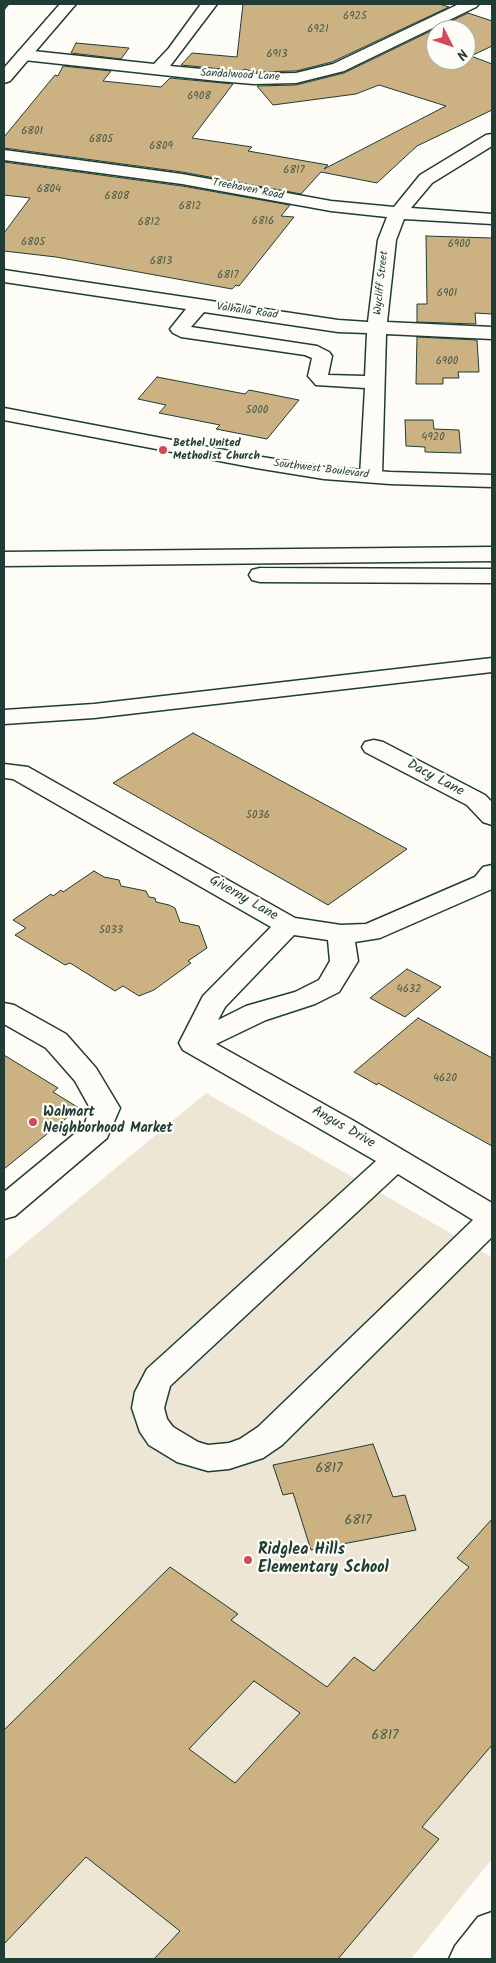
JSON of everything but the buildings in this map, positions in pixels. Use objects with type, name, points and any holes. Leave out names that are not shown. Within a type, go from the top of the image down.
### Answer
[{"type":"main road","points":[[4,78],[68,4]]},
{"type":"main road","points":[[158,70],[175,51],[209,4]]},
{"type":"main road","name":"Sandalwood Lane","points":[[24,55],[254,79],[296,78],[338,68],[471,4]]},
{"type":"main road","name":"Wycliff Street","points":[[371,476],[377,328],[387,240],[394,220],[426,179],[492,139]]},
{"type":"main road","name":"Treehaven Road","points":[[4,154],[182,178],[331,206],[398,213],[492,219]]},
{"type":"main road","name":"Valhalla Road","points":[[4,276],[338,326],[492,333]]},
{"type":"main road","points":[[199,305],[180,329],[188,333],[310,350],[322,356],[318,376],[323,381],[375,382]]},
{"type":"main road","name":"Southwest Boulevard","points":[[4,414],[256,462],[324,473],[492,481]]},
{"type":"main road","points":[[4,559],[492,554]]},
{"type":"main road","points":[[4,576],[492,576]]},
{"type":"main road","points":[[4,717],[94,711],[492,665]]},
{"type":"main road","name":"Dacy Lane","points":[[374,747],[476,800],[492,817]]},
{"type":"main road","name":"Giverny Lane","points":[[4,771],[20,772],[288,924],[341,934],[370,932],[484,883],[492,872]]},
{"type":"main road","points":[[193,1043],[214,1002],[288,924]]},
{"type":"main road","points":[[193,1043],[256,1014],[304,998],[329,986],[344,961],[341,934]]},
{"type":"main road","points":[[4,1012],[56,1041],[86,1075],[105,1108],[97,1131],[4,1208]]},
{"type":"main road","name":"Angus Drive","points":[[193,1043],[396,1160],[492,1218]]},
{"type":"main road","points":[[396,1160],[158,1378],[151,1392],[148,1408],[152,1423],[161,1436],[190,1453],[208,1458],[229,1456],[250,1449],[270,1436],[492,1218]]},
{"type":"main road","points":[[469,1959],[492,1930]]},
{"type":"shaded area","name":"Ridglea Hills Elementary School","points":[[206,1093],[492,1257],[492,1859],[411,1959],[4,1959],[4,1261]]},
{"type":"railway","points":[[4,9],[8,4]]},
{"type":"place","name":"Bethel United Methodist Church","points":[[163,450]]},
{"type":"place","name":"Walmart Neighborhood Market","points":[[33,1122]]},
{"type":"place","name":"Ridglea Hills Elementary School","points":[[248,1560]]}]
